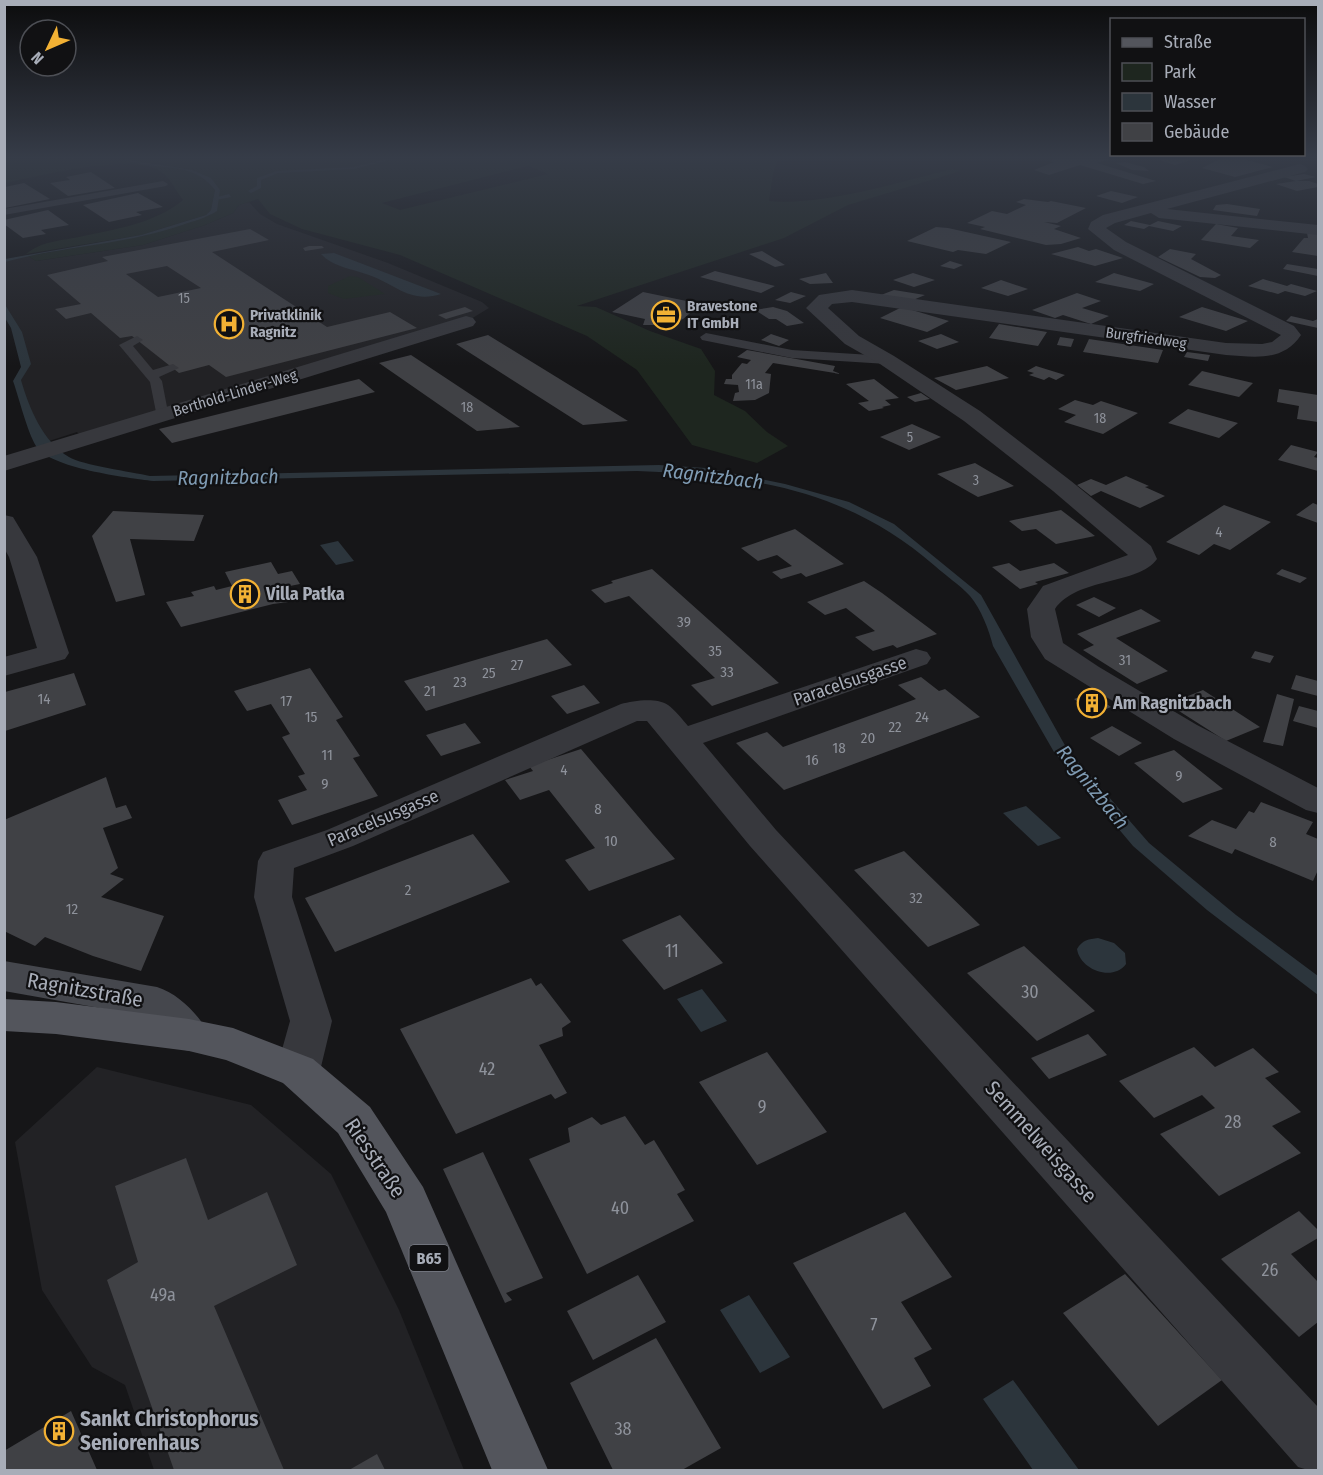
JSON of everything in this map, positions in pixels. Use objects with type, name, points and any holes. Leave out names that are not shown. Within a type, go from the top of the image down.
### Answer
[{"type":"main road","name":"Ragnitzstraße","points":[[4,976],[157,1003],[189,1035]]},
{"type":"main road","name":"Riesstraße","points":[[4,1015],[56,1018],[189,1035],[233,1045],[298,1071],[354,1120],[406,1202],[520,1470]]},
{"type":"street","name":"Burgfriedweg","points":[[1096,228],[1120,246],[1203,291],[1287,330],[1291,335],[1289,341],[1268,349],[1226,349],[888,300],[846,296],[826,300],[816,308],[852,340],[887,360],[972,416],[1062,486],[1141,552],[1143,559],[1137,563],[1088,578],[1053,592],[1041,609],[1043,632],[1048,644],[1056,653],[1122,696],[1237,762],[1318,802]]},
{"type":"street","name":"Burgfriedweg","points":[[1298,228],[1318,230]]},
{"type":"street","name":"Berthold-Linder-Weg","points":[[13,462],[466,322]]},
{"type":"street","points":[[4,523],[23,557],[54,653],[4,667]]},
{"type":"street","name":"Paracelsusgasse","points":[[682,739],[916,658]]},
{"type":"street","name":"Paracelsusgasse","points":[[298,1071],[311,1021],[273,897],[276,861],[340,838],[632,711],[656,711],[682,739],[763,838]]},
{"type":"street","name":"Semmelweisgasse","points":[[763,838],[1318,1446]]},
{"type":"lane","points":[[706,337],[798,355],[887,360]]},
{"type":"lane","points":[[137,340],[125,345],[156,381],[161,409],[168,413]]},
{"type":"lane","points":[[151,375],[173,368]]},
{"type":"shaded area","name":"Privatklinik Ragnitz","points":[[196,228],[288,228],[388,263],[482,302],[489,308],[466,322],[80,435],[77,432],[43,443],[17,381],[26,366],[5,311],[4,260],[27,255],[36,261],[143,245]]},
{"type":"shaded area","points":[[97,1067],[251,1105],[331,1174],[399,1310],[464,1470],[154,1470],[125,1385],[92,1367],[42,1290],[15,1142]]},
{"type":"green space","points":[[120,228],[164,228],[141,235],[26,254],[38,246],[51,242]]},
{"type":"green space","points":[[169,228],[196,228],[143,245],[36,261],[28,256],[143,236]]},
{"type":"green space","points":[[300,228],[804,228],[784,238],[577,306],[596,307],[650,331],[701,349],[715,371],[714,395],[745,411],[767,432],[788,446],[757,463],[692,445],[637,370],[587,336],[400,255]]},
{"type":"green space","points":[[350,276],[358,277],[385,294],[344,299],[328,293],[328,286]]},
{"type":"water","points":[[164,228],[173,228],[138,237],[5,262],[5,259],[141,235]]},
{"type":"water","points":[[334,253],[441,294],[420,297],[411,295],[369,275],[337,265],[321,254]]},
{"type":"water","name":"Ragnitzbach","points":[[4,303],[22,332],[31,364],[21,380],[38,423],[60,451],[85,463],[150,476],[659,465],[706,468],[785,484],[849,502],[894,524],[981,595],[1067,749],[1149,843],[1236,915],[1318,976],[1318,995],[1207,910],[1133,846],[1054,752],[993,646],[984,620],[970,596],[902,540],[867,519],[832,503],[795,491],[758,483],[679,473],[637,471],[153,481],[90,471],[56,460],[44,454],[36,446],[13,381],[21,367],[11,328],[5,318]]},
{"type":"water","points":[[338,541],[354,561],[336,565],[320,545]]},
{"type":"water","points":[[1026,806],[1061,838],[1038,846],[1003,813]]},
{"type":"water","points":[[1098,938],[1114,943],[1125,953],[1126,964],[1120,969],[1106,973],[1090,968],[1084,963],[1077,949],[1083,942]]},
{"type":"water","points":[[702,989],[727,1021],[701,1032],[677,999]]},
{"type":"water","points":[[749,1295],[790,1357],[760,1373],[720,1310]]},
{"type":"water","points":[[1013,1380],[1079,1470],[1033,1470],[983,1399]]},
{"type":"building","points":[[9,228],[53,228],[41,230],[46,234],[23,238]]},
{"type":"building","points":[[934,228],[946,228],[1011,242],[986,254],[958,250],[953,252],[907,241]]},
{"type":"building","points":[[1057,228],[1054,229],[1081,238],[1061,244],[1046,245],[980,229]]},
{"type":"building","points":[[1158,228],[1179,228],[1173,231]]},
{"type":"building","points":[[1212,228],[1237,228],[1231,236],[1259,240],[1250,248],[1201,240]]},
{"type":"building","name":"Privatklinik Ragnitz","points":[[250,229],[269,240],[212,252],[327,327],[390,312],[417,328],[226,377],[209,365],[179,373],[132,336],[120,338],[91,313],[66,319],[55,309],[81,304],[47,275],[108,261],[102,257]],"holes":[[[167,266],[201,288],[158,297],[126,274]]]},
{"type":"building","points":[[1307,233],[1318,234],[1318,256],[1292,252],[1304,238],[1308,238]]},
{"type":"building","points":[[309,246],[324,248],[305,251],[303,248]]},
{"type":"building","points":[[1078,247],[1089,251],[1096,249],[1123,258],[1095,266],[1051,254]]},
{"type":"building","points":[[1170,249],[1196,254],[1191,259],[1221,275],[1215,278],[1200,277],[1158,257]]},
{"type":"building","points":[[762,251],[785,265],[775,267],[749,254]]},
{"type":"building","points":[[950,261],[963,265],[954,269],[940,266]]},
{"type":"building","points":[[1287,264],[1318,269],[1318,276],[1283,269]]},
{"type":"building","points":[[715,271],[775,286],[761,293],[700,277]]},
{"type":"building","points":[[826,273],[833,283],[810,284],[799,279]]},
{"type":"building","points":[[913,273],[935,280],[914,287],[893,280]]},
{"type":"building","points":[[1114,273],[1154,284],[1140,291],[1095,282]]},
{"type":"building","points":[[1263,279],[1317,291],[1305,296],[1285,291],[1278,294],[1248,286]]},
{"type":"building","points":[[1001,280],[1028,289],[1008,296],[981,288]]},
{"type":"building","points":[[894,290],[925,295],[913,300],[881,295]]},
{"type":"building","points":[[643,292],[701,304],[683,319],[667,325],[643,325],[645,319],[612,312]]},
{"type":"building","points":[[791,292],[806,296],[790,303],[775,300]]},
{"type":"building","points":[[1077,293],[1101,301],[1082,308],[1109,316],[1091,324],[1063,315],[1055,318],[1032,310]]},
{"type":"building","points":[[465,307],[473,311],[446,319],[438,315]]},
{"type":"building","points":[[773,307],[787,311],[804,323],[787,326],[755,310]]},
{"type":"building","points":[[902,307],[949,321],[927,332],[880,318]]},
{"type":"building","points":[[1202,307],[1248,321],[1226,331],[1179,317]]},
{"type":"building","points":[[1291,316],[1313,321],[1318,319],[1318,328],[1286,321]]},
{"type":"building","points":[[999,324],[1047,332],[1038,346],[989,338]]},
{"type":"building","points":[[771,334],[789,340],[779,346],[761,340]]},
{"type":"building","points":[[941,334],[959,342],[937,349],[918,341]]},
{"type":"building","points":[[488,335],[628,421],[583,425],[456,344]]},
{"type":"building","points":[[1060,337],[1074,339],[1071,347],[1057,345]]},
{"type":"building","points":[[1089,339],[1163,350],[1158,363],[1083,352]]},
{"type":"building","points":[[747,350],[835,366],[833,371],[841,374],[773,363],[765,373],[771,374],[769,393],[755,400],[733,401],[735,393],[739,392],[738,385],[724,384],[726,379],[732,379],[732,375],[742,363],[747,364],[751,360],[737,357]]},
{"type":"building","points":[[1187,352],[1210,355],[1208,361],[1184,357]]},
{"type":"building","points":[[411,355],[520,427],[477,431],[379,363]]},
{"type":"building","points":[[987,366],[1009,378],[956,390],[934,378]]},
{"type":"building","points":[[1036,366],[1065,375],[1056,380],[1049,377],[1044,380],[1029,375],[1034,373],[1027,371]]},
{"type":"building","points":[[1202,371],[1253,383],[1239,397],[1188,385]]},
{"type":"building","points":[[359,379],[375,392],[172,443],[159,429]]},
{"type":"building","points":[[874,379],[899,398],[885,400],[891,405],[869,411],[858,403],[869,401],[846,384]]},
{"type":"building","points":[[1279,389],[1318,395],[1318,422],[1297,419],[1299,406],[1277,402]]},
{"type":"building","points":[[921,393],[930,399],[915,402],[907,397]]},
{"type":"building","points":[[1075,400],[1093,405],[1101,401],[1138,413],[1103,434],[1064,422],[1076,415],[1058,409]]},
{"type":"building","points":[[1188,409],[1238,423],[1219,438],[1168,423]]},
{"type":"building","points":[[912,424],[941,437],[909,450],[880,437]]},
{"type":"building","points":[[1291,445],[1318,452],[1314,457],[1318,458],[1318,471],[1278,460]]},
{"type":"building","points":[[975,463],[1014,486],[978,497],[937,474]]},
{"type":"building","points":[[1126,476],[1165,496],[1140,508],[1101,491],[1091,496],[1077,485],[1091,479],[1106,485]]},
{"type":"building","points":[[1313,503],[1318,505],[1318,523],[1296,515]]},
{"type":"building","points":[[1224,505],[1271,522],[1230,550],[1214,544],[1199,555],[1166,542]]},
{"type":"building","points":[[1061,510],[1095,536],[1056,544],[1036,529],[1022,531],[1009,521]]},
{"type":"building","points":[[113,511],[204,515],[194,541],[130,539],[145,595],[116,602],[92,536]]},
{"type":"building","points":[[795,529],[844,564],[806,577],[801,573],[781,579],[772,572],[792,566],[777,555],[758,561],[741,548]]},
{"type":"building","name":"Villa Patka","points":[[271,562],[278,574],[292,571],[300,584],[285,587],[300,596],[296,601],[273,604],[181,627],[166,602],[194,596],[191,592],[214,586],[216,590],[232,586],[225,572]]},
{"type":"building","points":[[1009,563],[1020,571],[1054,563],[1069,573],[1035,582],[1038,584],[1020,589],[992,567]]},
{"type":"building","points":[[652,569],[779,683],[712,706],[691,685],[715,678],[629,596],[605,603],[591,590],[613,583],[611,581]]},
{"type":"building","points":[[1282,569],[1307,578],[1300,583],[1276,574]]},
{"type":"building","points":[[864,581],[937,634],[897,648],[893,645],[873,651],[855,637],[875,631],[846,608],[825,615],[807,602]]},
{"type":"building","points":[[1094,597],[1116,608],[1099,617],[1076,605]]},
{"type":"building","points":[[1141,609],[1161,621],[1116,638],[1168,671],[1137,684],[1083,650],[1094,645],[1077,634]]},
{"type":"building","points":[[547,639],[572,665],[426,711],[404,681]]},
{"type":"building","points":[[1255,651],[1274,656],[1270,663],[1251,658]]},
{"type":"building","points":[[310,668],[343,717],[336,720],[360,756],[353,758],[378,796],[292,825],[278,800],[307,790],[298,776],[305,774],[282,737],[290,734],[271,704],[247,711],[234,691]]},
{"type":"building","points":[[74,673],[86,705],[5,731],[5,692]]},
{"type":"building","points":[[1296,675],[1318,681],[1318,696],[1291,689]]},
{"type":"building","points":[[921,677],[939,691],[945,689],[980,717],[784,790],[736,743],[767,732],[783,747],[916,699],[898,685]]},
{"type":"building","points":[[584,685],[600,703],[567,714],[551,696]]},
{"type":"building","points":[[1203,690],[1260,727],[1226,741],[1168,704]]},
{"type":"building","name":"Am Ragnitzbach","points":[[1091,693],[1111,707],[1094,714],[1074,699]]},
{"type":"building","points":[[1277,694],[1294,699],[1283,746],[1263,742]]},
{"type":"building","points":[[1299,706],[1318,711],[1318,728],[1293,721]]},
{"type":"building","points":[[465,723],[481,743],[441,756],[426,735]]},
{"type":"building","points":[[1112,726],[1142,743],[1119,756],[1090,738]]},
{"type":"building","points":[[581,749],[675,859],[589,891],[565,860],[595,848],[549,790],[520,800],[505,780],[533,771],[529,766]]},
{"type":"building","points":[[1174,750],[1223,789],[1183,803],[1134,763]]},
{"type":"building","points":[[106,777],[116,808],[126,805],[132,818],[103,828],[118,868],[110,874],[124,879],[101,897],[164,916],[141,971],[93,956],[45,937],[35,946],[4,931],[4,820]]},
{"type":"building","points":[[1261,802],[1313,822],[1306,834],[1318,839],[1318,870],[1313,881],[1235,849],[1232,854],[1188,836],[1212,820],[1236,829],[1249,811],[1254,813]]},
{"type":"building","points":[[473,834],[510,882],[335,952],[305,898]]},
{"type":"building","points":[[904,851],[980,925],[928,947],[854,870]]},
{"type":"building","points":[[680,915],[723,963],[664,990],[622,940]]},
{"type":"building","points":[[1024,946],[1095,1011],[1037,1041],[967,973]]},
{"type":"building","points":[[531,978],[536,986],[541,983],[571,1022],[562,1028],[563,1036],[539,1045],[567,1093],[555,1099],[551,1094],[456,1134],[400,1029]]},
{"type":"building","points":[[1088,1034],[1107,1055],[1049,1079],[1031,1058]]},
{"type":"building","points":[[1194,1047],[1215,1067],[1253,1048],[1279,1072],[1265,1078],[1301,1112],[1272,1126],[1301,1153],[1219,1196],[1160,1134],[1215,1108],[1202,1095],[1154,1118],[1119,1081]]},
{"type":"building","points":[[767,1052],[827,1132],[757,1165],[699,1082]]},
{"type":"building","points":[[625,1116],[645,1145],[654,1140],[685,1190],[677,1194],[694,1221],[587,1274],[529,1159],[570,1142],[568,1128],[592,1117],[601,1125]]},
{"type":"building","points":[[483,1152],[543,1278],[506,1293],[512,1300],[505,1303],[443,1169]]},
{"type":"building","points":[[186,1158],[208,1220],[267,1192],[297,1265],[214,1306],[284,1470],[174,1470],[107,1280],[138,1262],[115,1186]]},
{"type":"building","points":[[1299,1211],[1318,1230],[1318,1238],[1291,1254],[1318,1282],[1318,1322],[1299,1337],[1221,1259]]},
{"type":"building","points":[[905,1212],[952,1277],[901,1302],[932,1349],[914,1358],[931,1386],[883,1409],[793,1263]]},
{"type":"building","points":[[1125,1274],[1222,1380],[1158,1426],[1063,1313]]},
{"type":"building","points":[[638,1275],[666,1322],[593,1360],[567,1311]]},
{"type":"building","points":[[656,1338],[721,1448],[682,1470],[613,1470],[570,1383]]},
{"type":"building","name":"Sankt Christophorus Seniorenhaus","points":[[71,1411],[97,1470],[4,1470],[4,1451]]},
{"type":"building","points":[[377,1454],[385,1470],[349,1470]]},
{"type":"place","name":"Bravestone IT GmbH","points":[[666,315]]},
{"type":"place","name":"Privatklinik Ragnitz","points":[[229,324]]},
{"type":"place","name":"Villa Patka","points":[[245,594]]},
{"type":"place","name":"Am Ragnitzbach","points":[[1092,703]]},
{"type":"place","name":"Sankt Christophorus Seniorenhaus","points":[[59,1431]]}]
